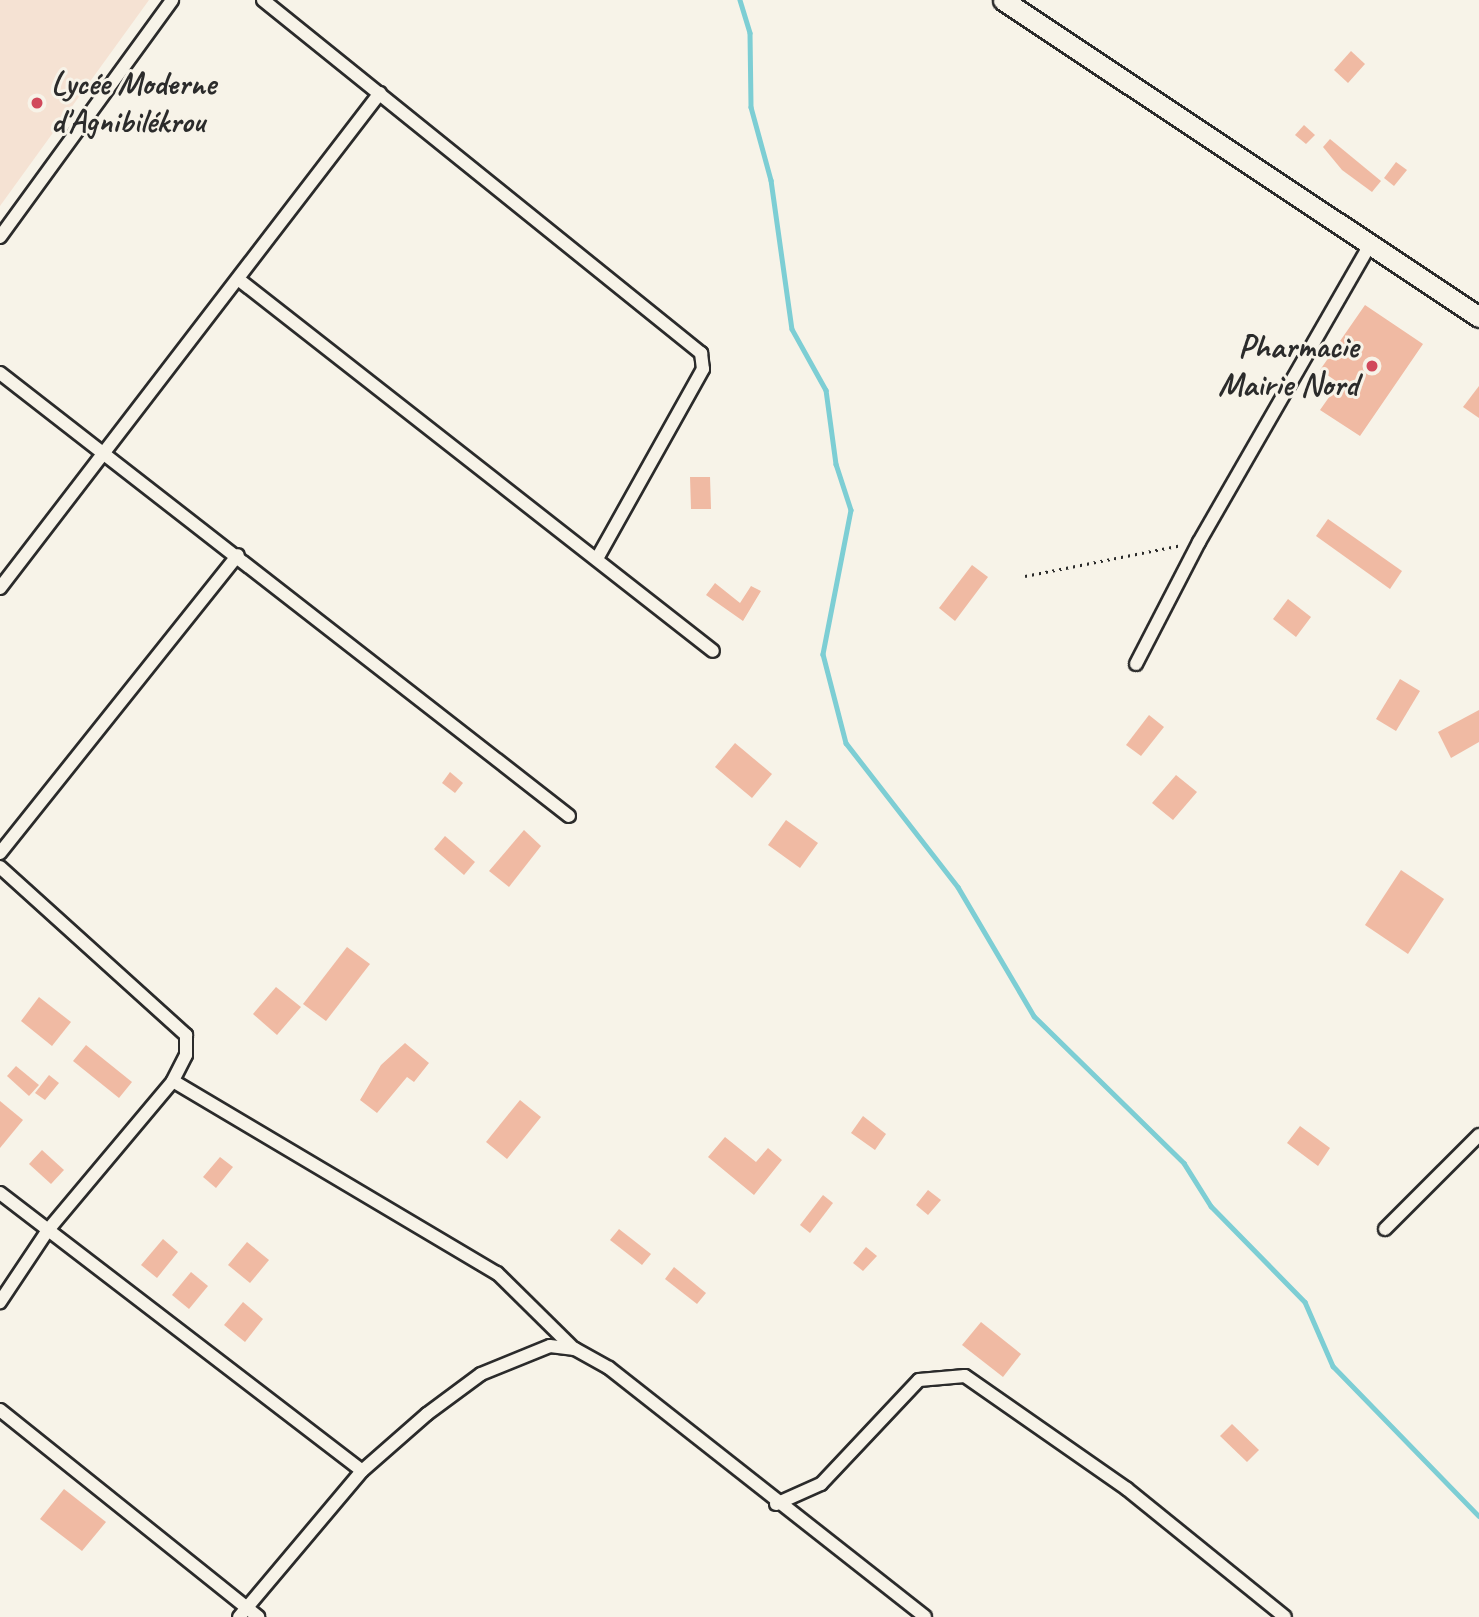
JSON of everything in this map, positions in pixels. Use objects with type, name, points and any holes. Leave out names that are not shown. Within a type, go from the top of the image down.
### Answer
[{"type":"main road","points":[[1003,0],[1478,314]]},
{"type":"street","points":[[0,237],[172,0]]},
{"type":"street","points":[[263,0],[703,357],[703,369],[597,559]]},
{"type":"street","points":[[0,588],[380,93]]},
{"type":"street","points":[[1136,664],[1199,542],[1370,245]]},
{"type":"street","points":[[238,279],[713,651]]},
{"type":"street","points":[[0,373],[238,555],[569,816]]},
{"type":"street","points":[[0,853],[238,555]]},
{"type":"street","points":[[0,867],[187,1035],[186,1055],[173,1081],[48,1230],[0,1302]]},
{"type":"street","points":[[173,1081],[497,1273],[575,1349],[609,1368],[776,1504],[925,1617]]},
{"type":"street","points":[[1385,1229],[1479,1135]]},
{"type":"street","points":[[0,1193],[362,1471]]},
{"type":"street","points":[[242,1612],[362,1471],[481,1374],[550,1346],[575,1349]]},
{"type":"street","points":[[776,1504],[821,1485],[919,1380],[965,1376],[1127,1489],[1286,1617]]},
{"type":"street","points":[[0,1410],[242,1612],[258,1617]]},
{"type":"path","points":[[1025,576],[1199,542]]},
{"type":"shaded area","name":"Lycée Moderne d'Agnibilékrou","points":[[0,0],[149,0],[0,206]]},
{"type":"building","points":[[1351,51],[1365,64],[1348,83],[1334,70]]},
{"type":"building","points":[[1304,125],[1315,135],[1306,144],[1295,135]]},
{"type":"building","points":[[1330,139],[1381,181],[1372,192],[1342,170],[1323,147]]},
{"type":"building","points":[[1396,162],[1407,170],[1394,186],[1384,178]]},
{"type":"building","points":[[1365,305],[1423,344],[1360,436],[1320,410],[1339,383],[1320,370]]},
{"type":"building","points":[[1479,386],[1479,418],[1463,407]]},
{"type":"building","points":[[690,477],[710,477],[711,509],[691,509]]},
{"type":"building","points":[[1328,519],[1402,571],[1390,589],[1316,536]]},
{"type":"building","points":[[972,565],[988,577],[955,621],[939,608]]},
{"type":"building","points":[[715,583],[740,603],[751,586],[761,591],[743,621],[706,595]]},
{"type":"building","points":[[1288,599],[1311,617],[1296,637],[1273,619]]},
{"type":"building","points":[[1400,679],[1420,691],[1396,731],[1376,719]]},
{"type":"building","points":[[1479,710],[1479,742],[1451,758],[1438,732]]},
{"type":"building","points":[[1149,715],[1164,727],[1141,756],[1126,745]]},
{"type":"building","points":[[735,743],[772,774],[752,798],[715,767]]},
{"type":"building","points":[[450,772],[463,783],[455,793],[442,783]]},
{"type":"building","points":[[1176,775],[1197,792],[1173,820],[1152,803]]},
{"type":"building","points":[[786,820],[818,843],[800,868],[768,845]]},
{"type":"building","points":[[524,830],[541,846],[509,887],[489,871]]},
{"type":"building","points":[[445,836],[475,862],[464,875],[434,849]]},
{"type":"building","points":[[1401,870],[1444,899],[1408,954],[1365,925]]},
{"type":"building","points":[[347,947],[370,964],[326,1021],[303,1004]]},
{"type":"building","points":[[276,987],[301,1007],[277,1035],[253,1014]]},
{"type":"building","points":[[39,997],[71,1022],[52,1046],[21,1021]]},
{"type":"building","points":[[405,1043],[429,1063],[414,1082],[407,1077],[377,1113],[360,1100],[381,1065]]},
{"type":"building","points":[[86,1045],[132,1082],[119,1098],[73,1061]]},
{"type":"building","points":[[16,1066],[39,1085],[29,1096],[7,1076]]},
{"type":"building","points":[[49,1075],[59,1083],[45,1100],[35,1093]]},
{"type":"building","points":[[520,1100],[541,1117],[507,1159],[486,1142]]},
{"type":"building","points":[[0,1101],[23,1120],[0,1148]]},
{"type":"building","points":[[863,1116],[886,1134],[875,1150],[851,1133]]},
{"type":"building","points":[[1300,1126],[1330,1148],[1318,1166],[1287,1143]]},
{"type":"building","points":[[725,1137],[756,1162],[768,1148],[782,1160],[754,1195],[708,1157]]},
{"type":"building","points":[[42,1150],[64,1170],[51,1184],[29,1164]]},
{"type":"building","points":[[220,1157],[233,1167],[216,1188],[203,1177]]},
{"type":"building","points":[[928,1190],[941,1200],[928,1215],[916,1205]]},
{"type":"building","points":[[823,1195],[833,1203],[810,1233],[800,1225]]},
{"type":"building","points":[[619,1229],[651,1254],[642,1265],[610,1240]]},
{"type":"building","points":[[163,1239],[178,1252],[157,1278],[141,1265]]},
{"type":"building","points":[[247,1242],[269,1260],[250,1283],[228,1265]]},
{"type":"building","points":[[866,1247],[877,1256],[863,1271],[853,1263]]},
{"type":"building","points":[[674,1267],[706,1293],[697,1304],[665,1279]]},
{"type":"building","points":[[191,1272],[208,1286],[189,1309],[172,1295]]},
{"type":"building","points":[[243,1302],[263,1319],[245,1342],[224,1325]]},
{"type":"building","points":[[981,1322],[1021,1354],[1003,1377],[962,1345]]},
{"type":"building","points":[[1232,1424],[1259,1450],[1247,1462],[1220,1436]]},
{"type":"building","points":[[64,1489],[106,1522],[82,1551],[40,1519]]},
{"type":"waterway","points":[[740,0],[750,33],[751,107],[771,180],[792,329],[826,390],[836,464],[851,510],[823,654],[846,743],[958,887],[1034,1016],[1184,1163],[1211,1206],[1305,1302],[1333,1366],[1479,1516]]},
{"type":"place","name":"Lycée Moderne d'Agnibilékrou","points":[[37,103]]},
{"type":"place","name":"Pharmacie Mairie Nord","points":[[1372,366]]}]
